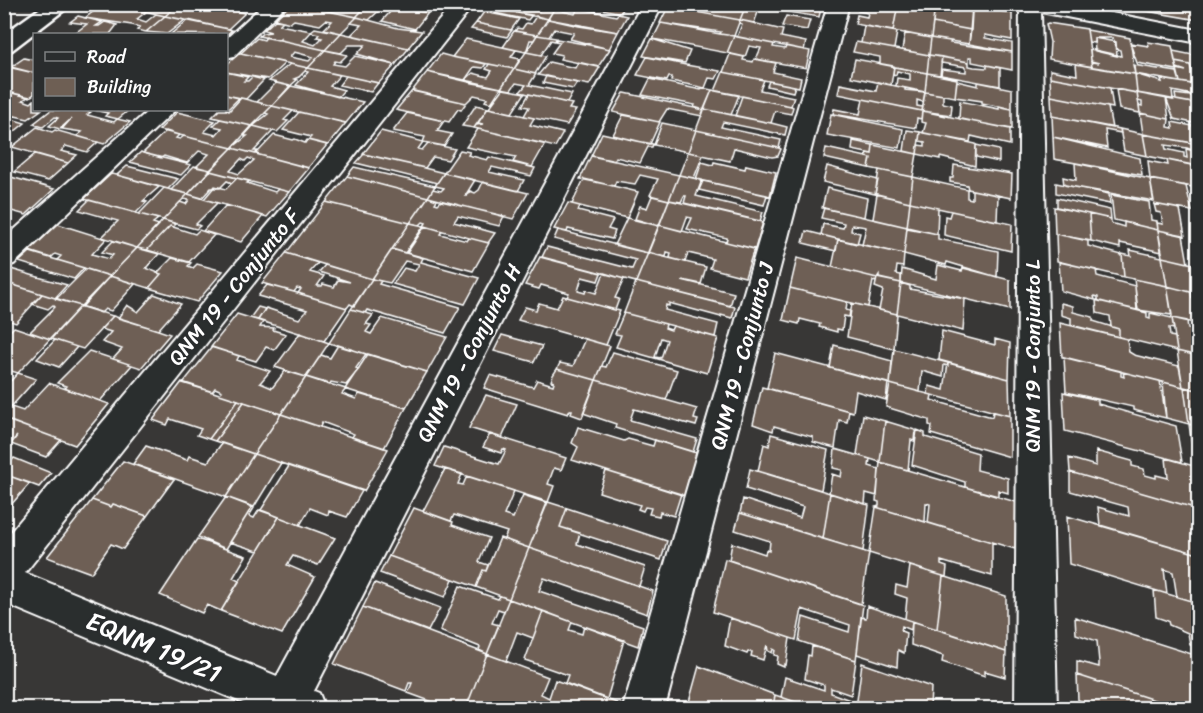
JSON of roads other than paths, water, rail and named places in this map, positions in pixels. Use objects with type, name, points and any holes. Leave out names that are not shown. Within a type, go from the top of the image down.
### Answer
[{"type":"main road","points":[[4,45],[61,4]]},
{"type":"street","points":[[228,49],[277,4]]},
{"type":"street","name":"QNM 19 - Conjunto F","points":[[4,570],[464,4]]},
{"type":"street","name":"QNM 19 - Conjunto H","points":[[295,705],[653,4]]},
{"type":"street","name":"QNM 19 - Conjunto J","points":[[644,708],[839,4]]},
{"type":"street","points":[[1031,4],[1198,36]]},
{"type":"street","name":"QNM 19 - Conjunto L","points":[[1031,4],[1036,708]]},
{"type":"street","points":[[4,256],[162,111]]},
{"type":"street","name":"EQNM 19/21","points":[[4,584],[295,705]]}]
